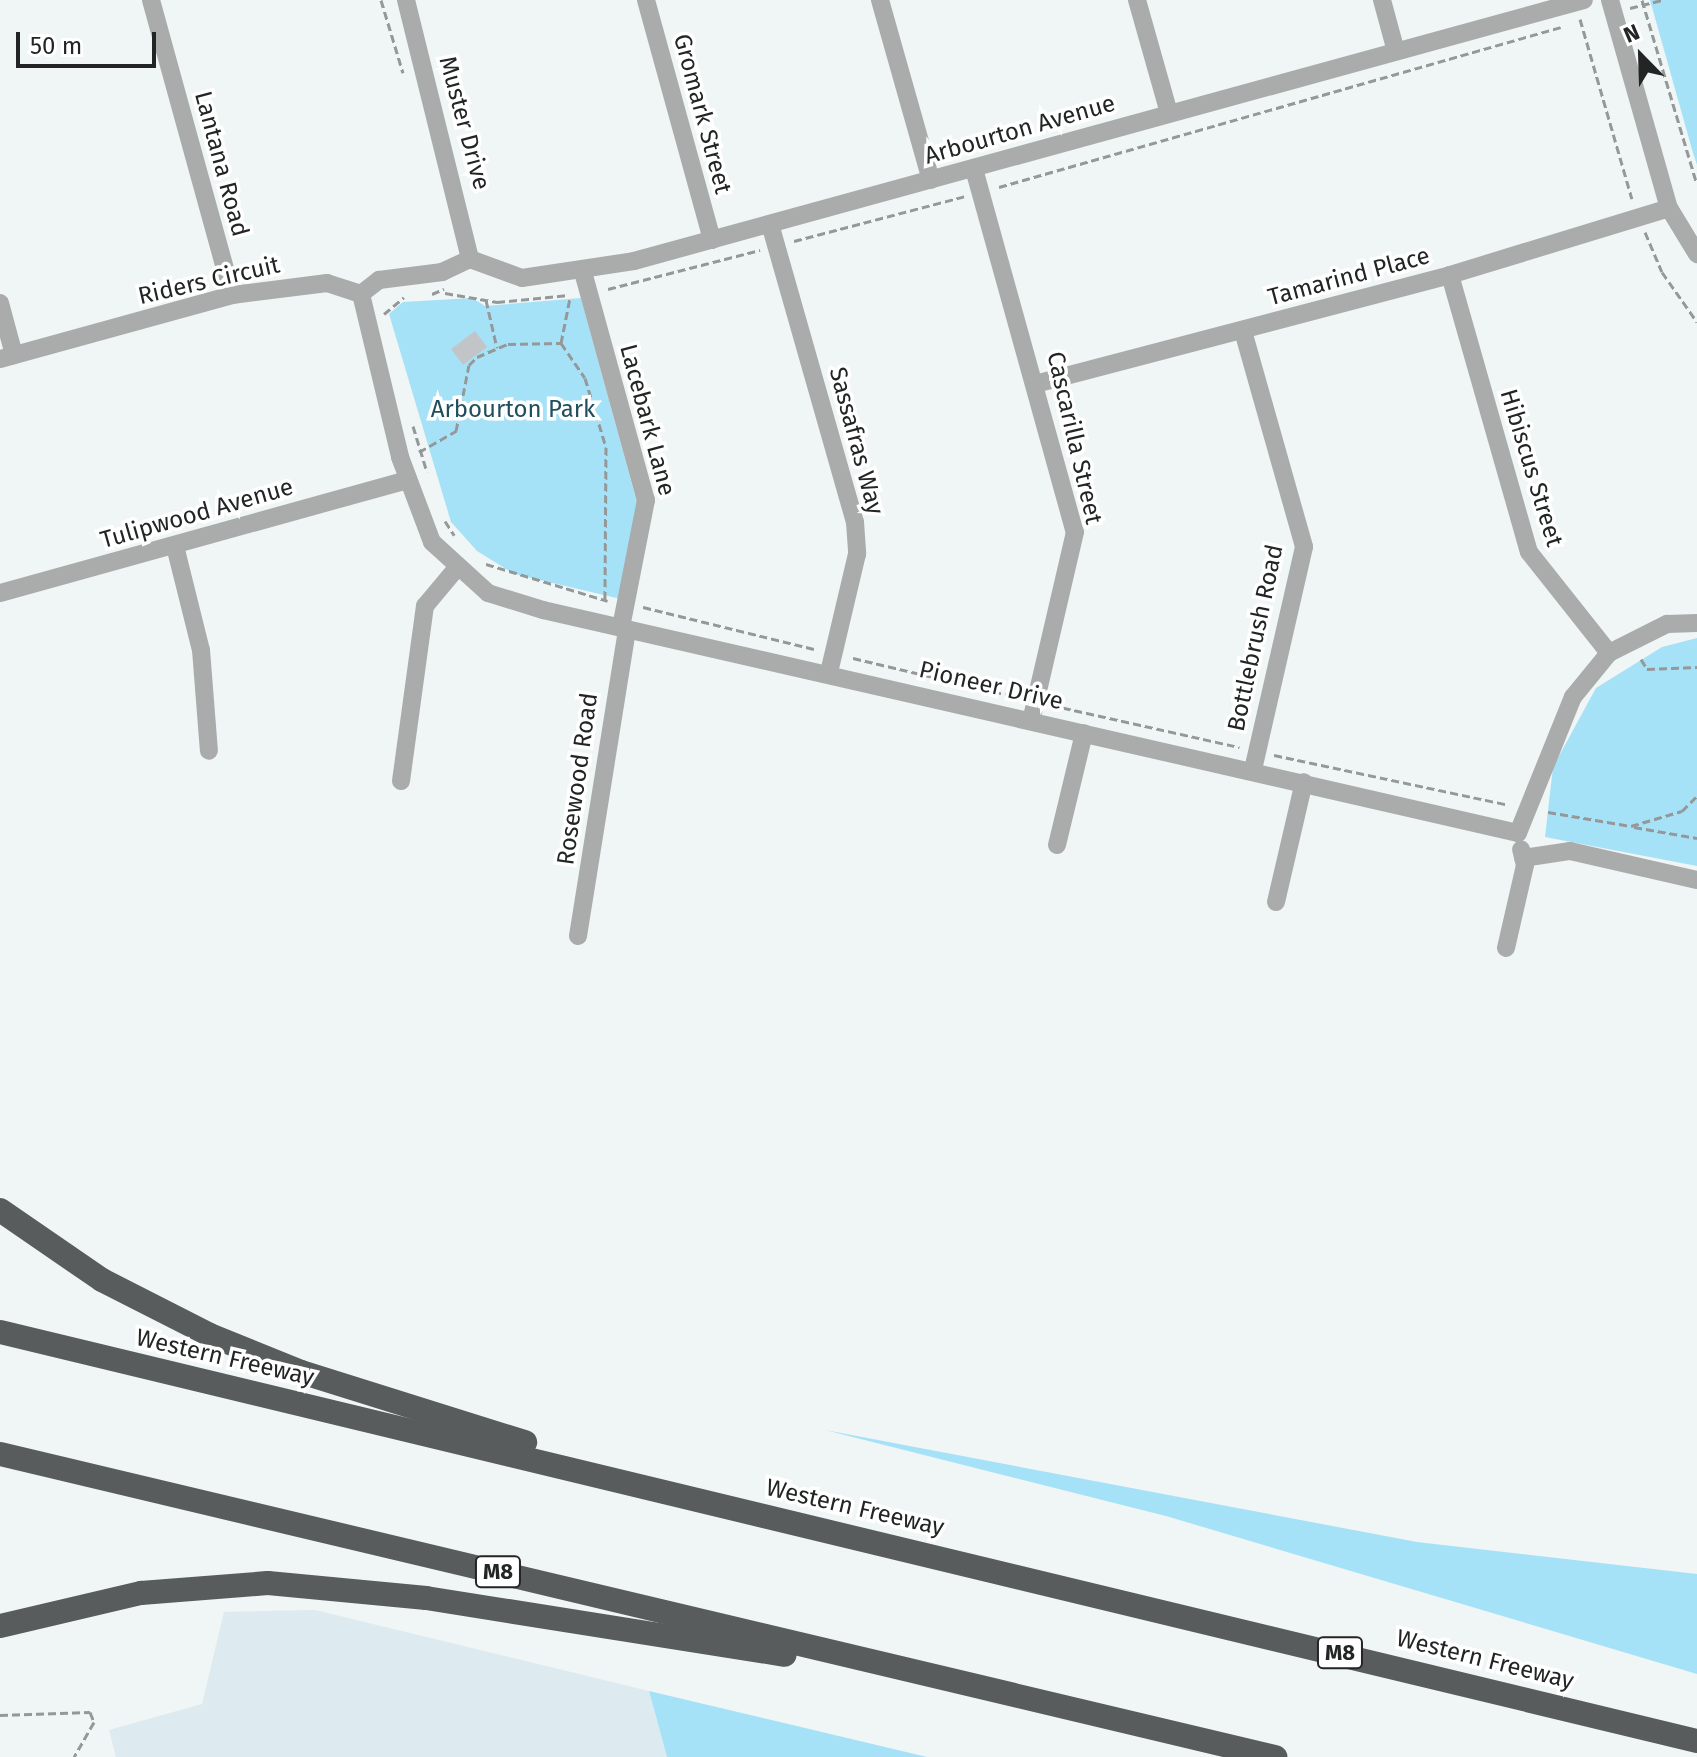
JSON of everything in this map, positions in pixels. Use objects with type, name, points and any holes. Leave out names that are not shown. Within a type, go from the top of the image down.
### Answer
[{"type":"highway","points":[[0,1210],[139,1301],[301,1372],[499,1435],[983,1567]]},
{"type":"highway","name":"Western Freeway","points":[[0,1332],[1697,1741]]},
{"type":"highway","name":"M8","points":[[0,1454],[1275,1757]]},
{"type":"highway","points":[[0,1626],[173,1589],[338,1587],[995,1689]]},
{"type":"street","name":"Lantana Road","points":[[151,0],[232,295]]},
{"type":"street","name":"Muster Drive","points":[[406,0],[470,259]]},
{"type":"street","name":"Gromark Street","points":[[646,0],[712,240]]},
{"type":"street","points":[[880,0],[931,180]]},
{"type":"street","points":[[1137,0],[1169,113]]},
{"type":"street","points":[[1382,0],[1395,48]]},
{"type":"street","name":"Arbourton Avenue","points":[[470,259],[507,277],[583,272],[974,169],[1395,48],[1580,1]]},
{"type":"street","points":[[1612,6],[1669,208],[1697,254]]},
{"type":"street","name":"Cascarilla Street","points":[[974,169],[1039,383],[1075,532],[1031,721]]},
{"type":"street","name":"Tamarind Place","points":[[1039,383],[1450,275],[1640,220],[1669,208]]},
{"type":"street","name":"Sassafras Way","points":[[770,224],[855,522],[857,554],[829,672]]},
{"type":"street","points":[[361,294],[379,280],[442,272],[470,259]]},
{"type":"street","name":"Lacebark Lane","points":[[583,272],[579,294],[646,500],[624,628]]},
{"type":"street","name":"Hibiscus Street","points":[[1450,275],[1529,552],[1609,653]]},
{"type":"street","name":"Riders Circuit","points":[[7,357],[232,295],[327,283],[361,294]]},
{"type":"street","name":"Pioneer Drive","points":[[361,294],[400,457],[432,542],[455,570],[507,599],[1518,833]]},
{"type":"street","points":[[0,303],[7,357]]},
{"type":"street","name":"Bottlebrush Road","points":[[1243,331],[1304,547],[1253,770]]},
{"type":"street","name":"Tulipwood Avenue","points":[[0,593],[407,480]]},
{"type":"street","points":[[175,546],[201,650],[209,751]]},
{"type":"street","points":[[401,781],[425,606],[455,570]]},
{"type":"street","points":[[1506,948],[1523,858],[1518,833],[1573,697],[1609,653],[1667,624],[1697,623]]},
{"type":"street","name":"Rosewood Road","points":[[578,936],[624,628]]},
{"type":"street","points":[[1057,845],[1084,733]]},
{"type":"street","points":[[1276,902],[1304,782]]},
{"type":"street","points":[[1523,858],[1570,851],[1697,880]]},
{"type":"path","points":[[445,293],[486,300],[579,294],[981,192],[1581,22],[1612,6],[1661,0]]},
{"type":"path","points":[[1580,1],[1581,22],[1605,123],[1640,220],[1662,272],[1697,322]]},
{"type":"path","points":[[1642,2],[1697,184]]},
{"type":"path","points":[[561,343],[579,294]]},
{"type":"path","points":[[486,300],[497,348]]},
{"type":"path","points":[[400,457],[450,438],[467,402],[469,365],[497,348],[561,343]]},
{"type":"path","points":[[561,343],[585,378],[606,447],[610,562],[598,622]]},
{"type":"path","points":[[1630,643],[1647,669],[1697,667]]},
{"type":"path","points":[[1631,826],[1697,838]]},
{"type":"path","points":[[0,1715],[90,1712],[94,1722],[74,1757]]},
{"type":"shaded area","points":[[315,1610],[649,1691],[667,1757],[116,1757],[109,1730],[202,1704],[224,1612]]},
{"type":"green space","points":[[1650,0],[1697,0],[1697,165],[1693,153]]},
{"type":"green space","name":"Arbourton Park","points":[[472,298],[485,306],[581,298],[639,510],[621,599],[514,574],[477,551],[451,522],[389,314],[403,302]]},
{"type":"green space","points":[[1697,638],[1697,866],[1545,837],[1553,767],[1596,688],[1662,647]]},
{"type":"green space","points":[[825,1430],[1417,1542],[1697,1574],[1697,1674],[1166,1516]]},
{"type":"green space","points":[[649,1691],[927,1757],[667,1757]]},
{"type":"building","points":[[475,331],[487,347],[463,365],[451,349]]}]
